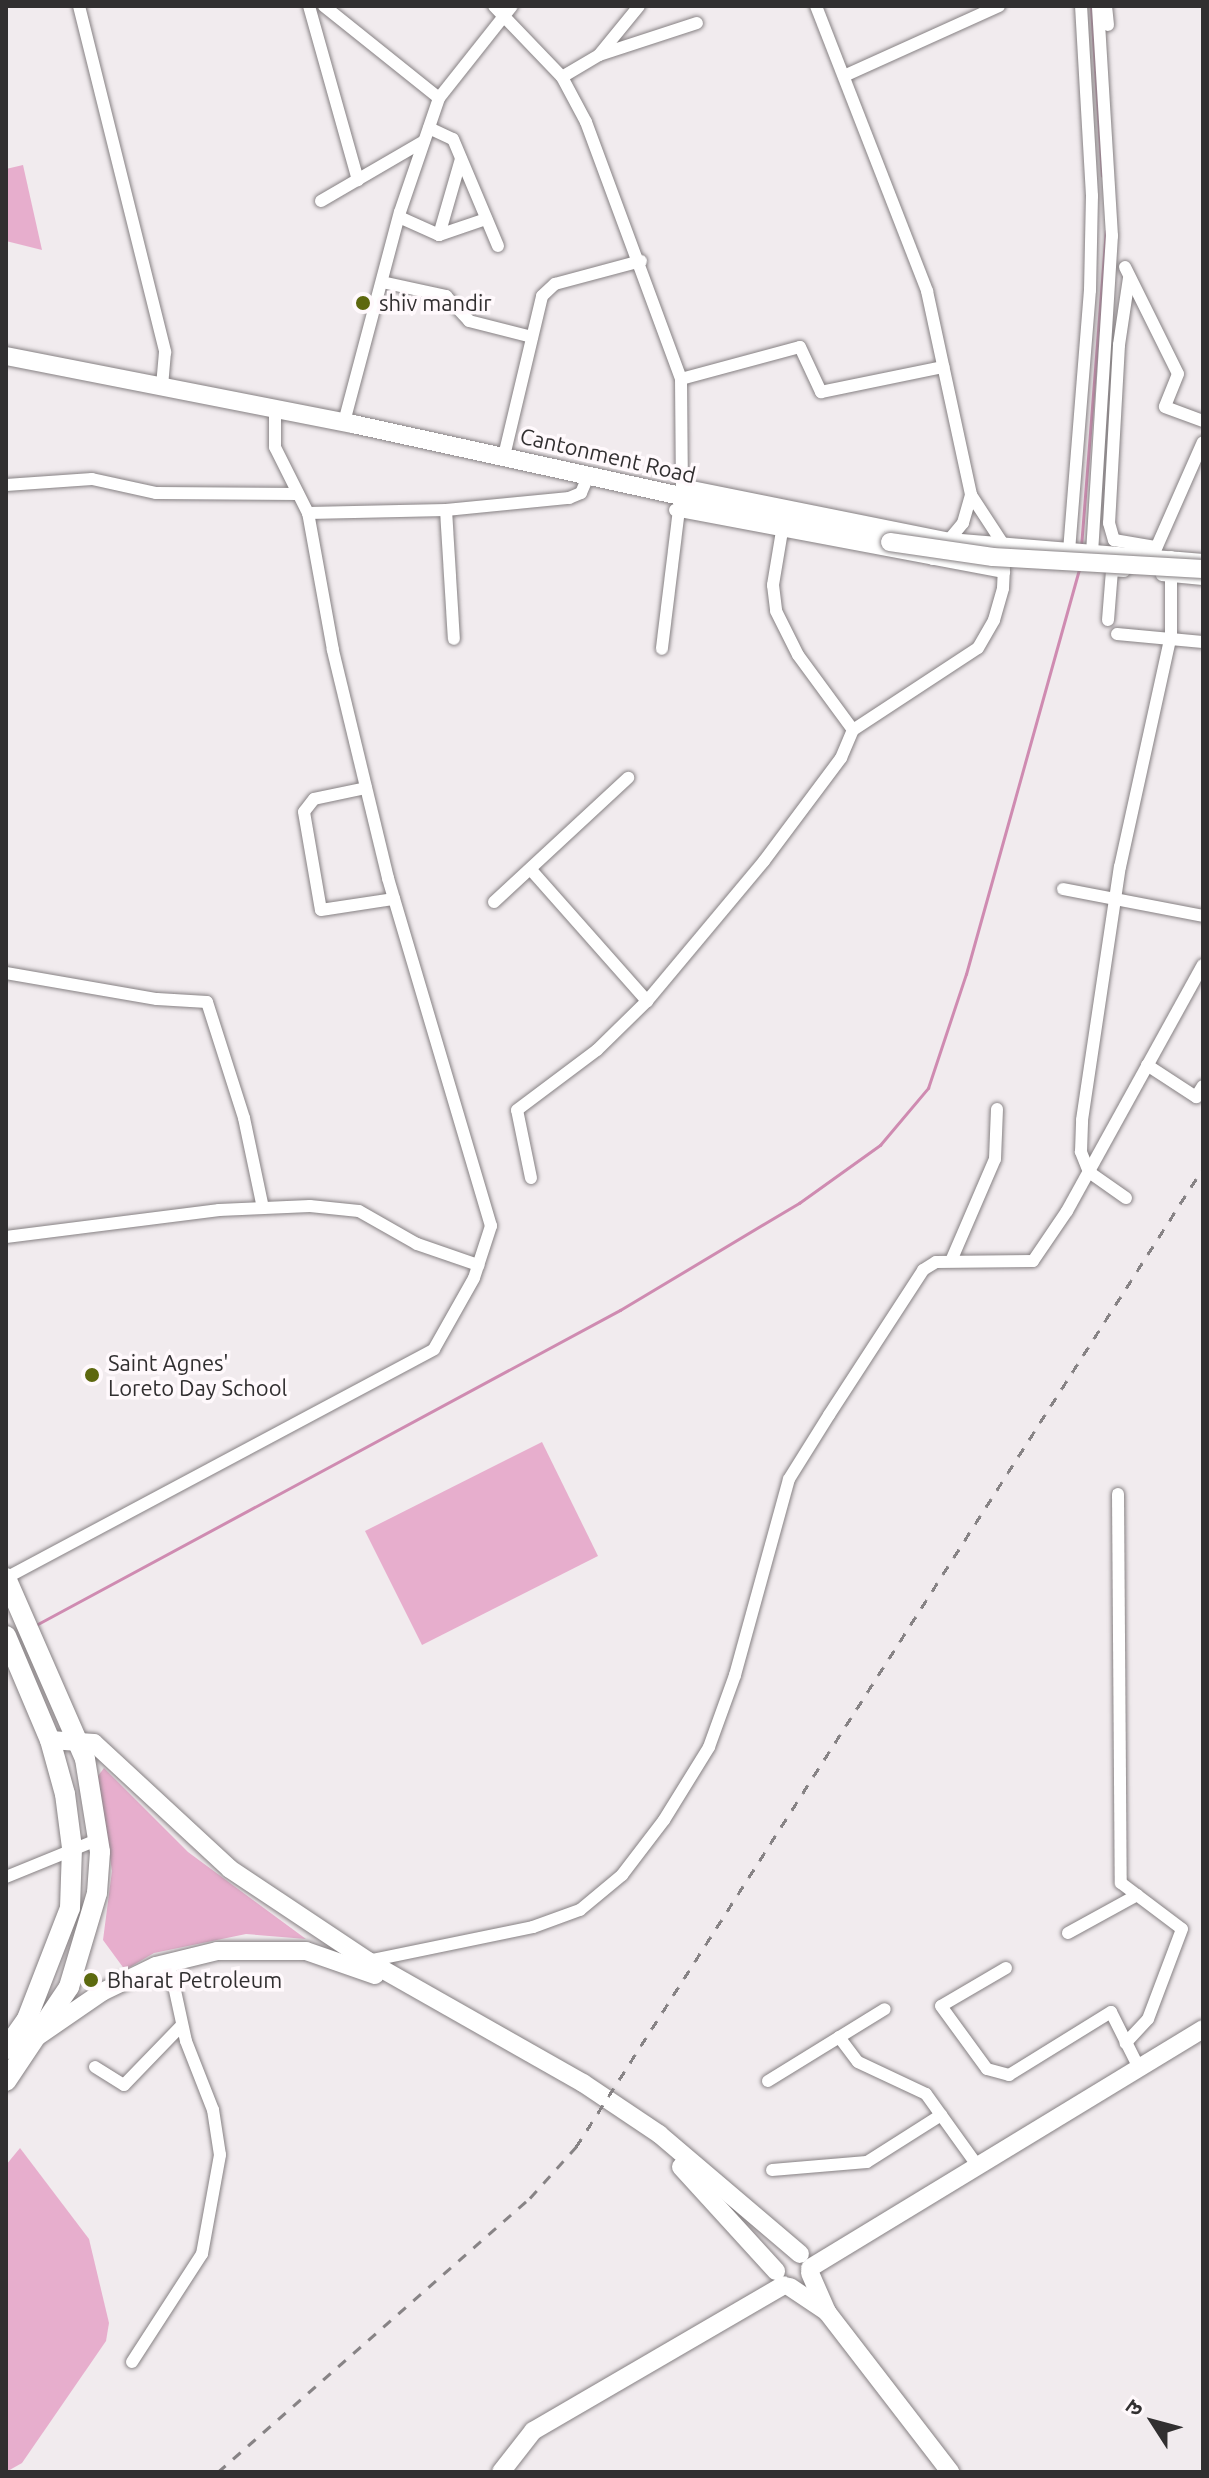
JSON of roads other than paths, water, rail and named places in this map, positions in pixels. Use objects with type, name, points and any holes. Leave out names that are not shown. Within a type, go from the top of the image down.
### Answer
[{"type":"main road","name":"Cantonment Road","points":[[6,356],[344,422],[890,542],[993,557],[1203,569]]},
{"type":"main road","points":[[6,1578],[76,1741],[95,1802],[99,1839],[97,1893],[87,1937],[69,1987],[6,2081]]},
{"type":"main road","points":[[6,2049],[27,2019],[70,1908],[72,1848],[65,1794],[50,1740],[10,1645]]},
{"type":"main road","points":[[50,1740],[94,1743],[230,1869],[368,1961],[583,2083],[659,2134],[806,2262],[827,2312],[950,2472]]},
{"type":"main road","points":[[38,2036],[102,1992],[169,1963],[230,1949],[306,1951],[391,1983],[569,2085],[657,2146],[697,2181],[782,2280],[827,2312]]},
{"type":"main road","points":[[782,2280],[783,2256],[806,2262],[836,2249],[1203,2029]]},
{"type":"main road","points":[[501,2472],[533,2431],[782,2280],[803,2284],[806,2262]]},
{"type":"street","points":[[79,6],[165,352],[162,386]]},
{"type":"street","points":[[309,6],[358,180]]},
{"type":"street","points":[[324,6],[439,98]]},
{"type":"street","points":[[494,6],[509,10],[562,77],[586,122],[641,261],[681,379],[679,497],[662,649]]},
{"type":"street","points":[[599,55],[639,6]]},
{"type":"street","points":[[531,1178],[517,1110],[597,1050],[647,1001],[764,861],[841,758],[853,730],[978,648],[994,620],[1004,572],[1005,547],[971,495],[927,291],[816,6]]},
{"type":"street","points":[[844,76],[999,6]]},
{"type":"street","points":[[1069,551],[1090,274],[1092,196],[1081,6]]},
{"type":"street","points":[[1092,553],[1112,236],[1098,6]]},
{"type":"street","points":[[1106,6],[1108,25]]},
{"type":"street","points":[[344,422],[399,217],[439,98],[509,10]]},
{"type":"street","points":[[562,77],[599,55],[697,23]]},
{"type":"street","points":[[321,201],[426,134],[453,139],[498,246]]},
{"type":"street","points":[[439,235],[461,159]]},
{"type":"street","points":[[399,217],[439,235],[486,219]]},
{"type":"street","points":[[504,456],[542,296],[555,284],[641,261]]},
{"type":"street","points":[[1203,421],[1165,407],[1178,374],[1127,273],[1119,345],[1109,523],[1114,540],[1171,557],[1203,560]]},
{"type":"street","points":[[382,282],[446,296],[469,321],[532,337]]},
{"type":"street","points":[[681,379],[800,347],[821,392],[943,367]]},
{"type":"street","points":[[6,1578],[434,1349],[478,1265],[491,1226],[394,899],[366,788],[308,513],[275,447],[275,408]]},
{"type":"street","points":[[1154,552],[1203,442]]},
{"type":"street","points":[[308,513],[446,510],[569,498],[581,493],[589,474]]},
{"type":"street","points":[[6,485],[92,479],[156,493],[298,494]]},
{"type":"street","points":[[933,559],[965,518],[971,495]]},
{"type":"street","points":[[679,497],[1005,547],[1092,553],[1154,552]]},
{"type":"street","points":[[679,497],[782,531],[1004,572]]},
{"type":"street","points":[[446,510],[454,639]]},
{"type":"street","points":[[782,531],[773,585],[776,611],[798,655],[853,730]]},
{"type":"street","points":[[1126,1198],[1089,1172],[1081,1152],[1082,1120],[1116,899],[1170,640],[1171,557]]},
{"type":"street","points":[[1108,620],[1112,570],[1203,579]]},
{"type":"street","points":[[1117,634],[1203,642]]},
{"type":"street","points":[[494,902],[532,871],[628,778]]},
{"type":"street","points":[[366,788],[314,799],[304,812],[321,910],[394,899]]},
{"type":"street","points":[[532,871],[647,1001]]},
{"type":"street","points":[[1063,889],[1203,916]]},
{"type":"street","points":[[368,1961],[533,1927],[580,1910],[622,1875],[664,1820],[709,1747],[735,1675],[789,1479],[923,1270],[936,1262],[1033,1261],[1089,1172],[1203,965]]},
{"type":"street","points":[[6,973],[157,999],[207,1002],[244,1118],[263,1208]]},
{"type":"street","points":[[1147,1065],[1196,1097],[1203,1086]]},
{"type":"street","points":[[951,1261],[995,1159],[997,1109]]},
{"type":"street","points":[[6,1237],[263,1208],[359,1211],[417,1244],[478,1265]]},
{"type":"street","points":[[1118,1494],[1118,1829],[1121,1883],[1182,1929],[1148,2019],[1126,2043]]},
{"type":"street","points":[[6,1877],[99,1839]]},
{"type":"street","points":[[1068,1933],[1137,1895]]},
{"type":"street","points":[[132,2362],[202,2254],[215,2198],[220,2155],[213,2110],[182,2025],[169,1963]]},
{"type":"street","points":[[1006,1968],[941,2006],[987,2069],[1009,2075],[1111,2012],[1139,2068]]},
{"type":"street","points":[[768,2081],[885,2009]]},
{"type":"street","points":[[95,2067],[124,2085],[182,2025]]},
{"type":"street","points":[[839,2037],[858,2062],[926,2094],[977,2165]]},
{"type":"street","points":[[772,2170],[867,2162],[941,2115]]},
{"type":"waterway","points":[[1091,6],[1102,176]]},
{"type":"waterway","points":[[1081,547],[1106,231]]},
{"type":"waterway","points":[[34,1626],[620,1310],[799,1203],[880,1145],[928,1088],[966,974],[1079,570]]},
{"type":"railway","points":[[218,2472],[530,2198],[576,2147],[1203,1168]]},
{"type":"place","name":"shiv mandir","points":[[363,303]]},
{"type":"place","name":"Saint Agnes' Loreto Day School","points":[[92,1375]]},
{"type":"place","name":"Bharat Petroleum","points":[[91,1980]]}]
